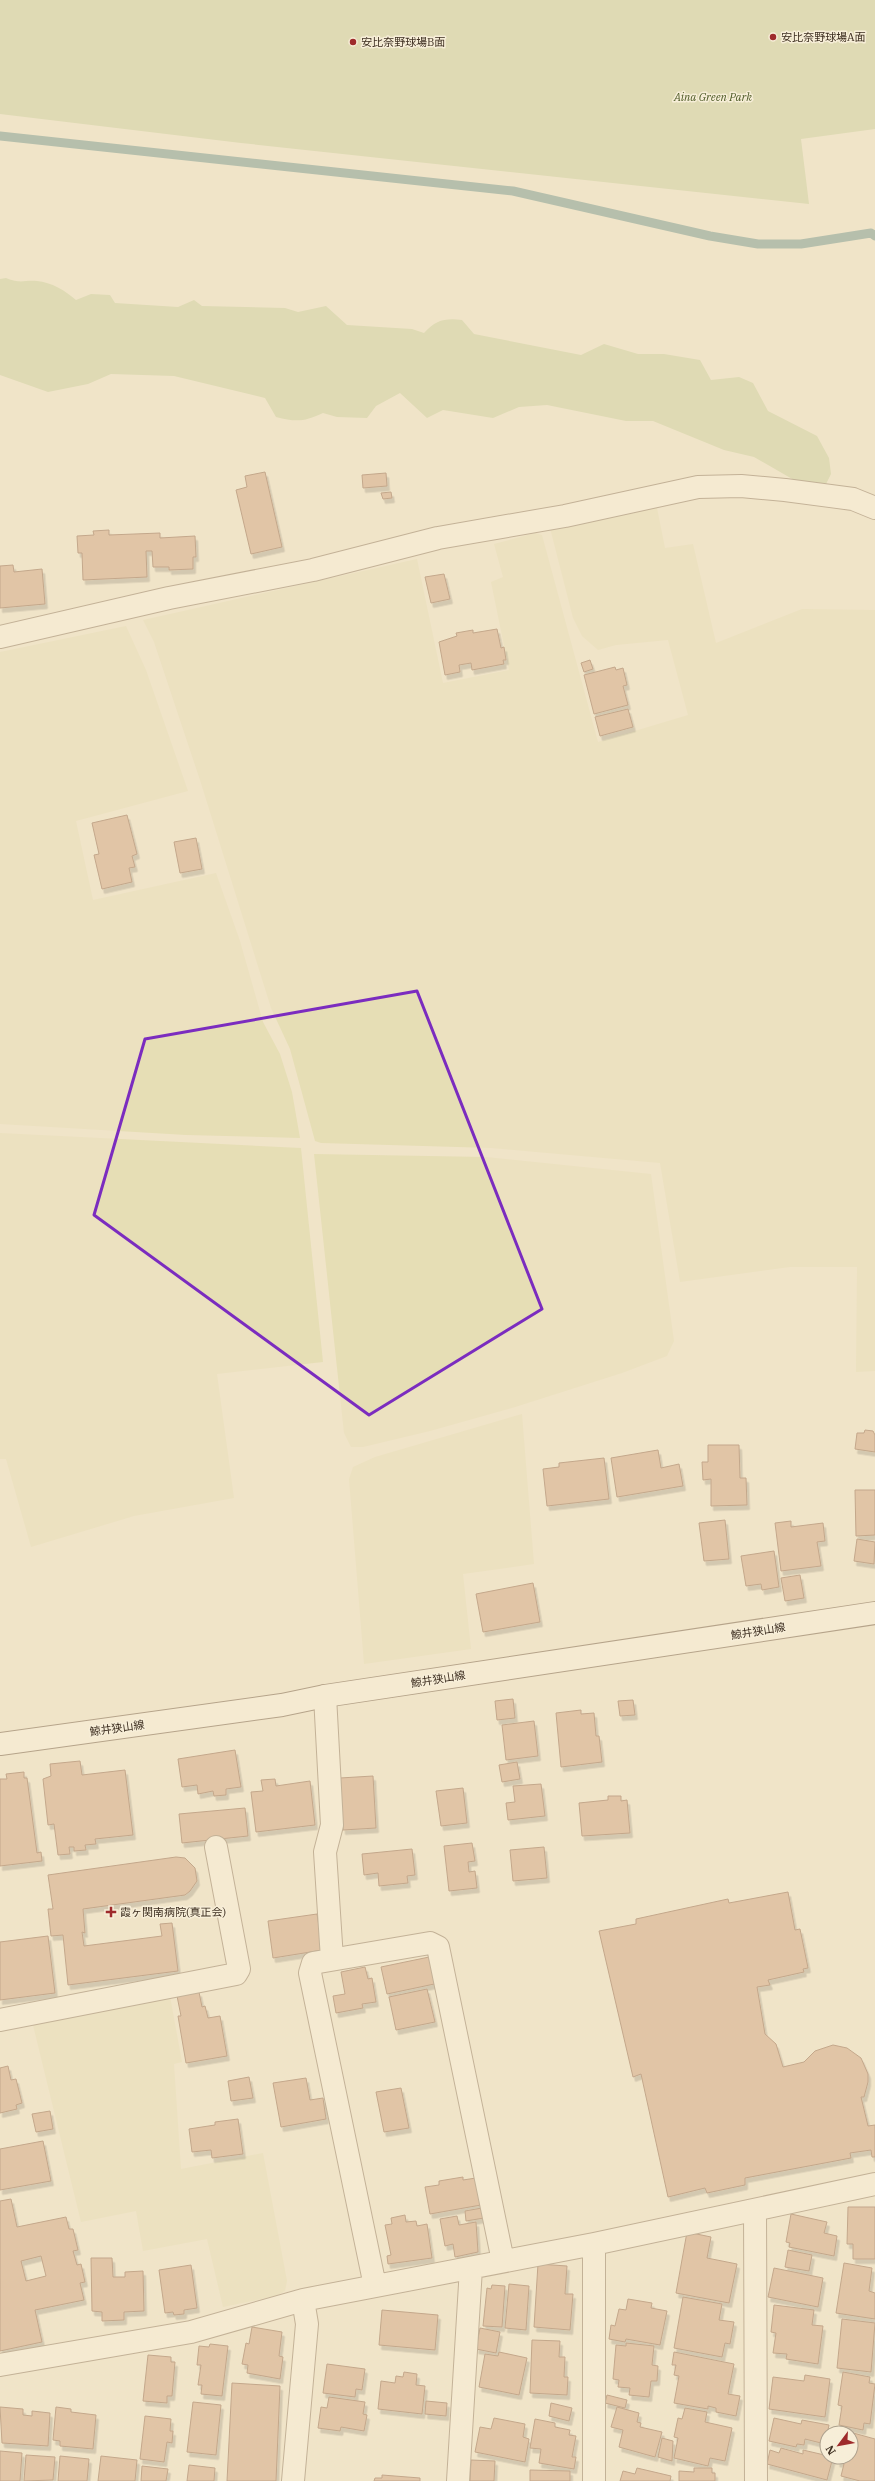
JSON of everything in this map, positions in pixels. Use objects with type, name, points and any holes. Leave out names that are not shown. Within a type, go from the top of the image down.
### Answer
[{"type":"street","points":[[0,637],[169,598],[313,570],[438,538],[564,516],[698,487],[741,486],[785,490],[853,499],[875,508]]},
{"type":"street","name":"鯨井狭山線","points":[[0,1744],[282,1705],[325,1696],[875,1613]]},
{"type":"street","points":[[325,1696],[332,1825],[325,1852],[332,1959]]},
{"type":"street","points":[[0,2020],[236,1974],[238,1969],[216,1847]]},
{"type":"street","points":[[374,2286],[310,1972],[313,1963],[332,1959],[430,1943],[438,1947],[503,2261]]},
{"type":"street","points":[[0,2365],[190,2332],[303,2300],[594,2244],[875,2184]]},
{"type":"street","points":[[755,2210],[756,2481]]},
{"type":"street","points":[[594,2244],[594,2481]]},
{"type":"street","points":[[458,2481],[471,2268]]},
{"type":"street","points":[[293,2481],[307,2324],[303,2300]]},
{"type":"highlighted area","points":[[417,991],[542,1309],[369,1415],[94,1215],[145,1039]]},
{"type":"shaded area","points":[[656,503],[665,548],[693,544],[716,643],[802,609],[875,610],[875,1371],[856,1372],[857,1267],[790,1267],[680,1282],[660,1163],[491,1148],[321,1143],[315,1141],[290,1049],[271,1008],[200,780],[154,642],[143,620],[417,559],[443,683],[509,670],[491,582],[503,577],[494,544],[535,533],[542,535],[598,742],[688,715],[668,640],[616,645],[598,650],[582,636],[573,618],[549,524]]},
{"type":"shaded area","points":[[126,626],[146,670],[188,791],[76,821],[93,900],[216,873],[240,941],[263,1022],[280,1054],[292,1092],[300,1138],[186,1135],[0,1124],[0,652]]},
{"type":"shaded area","points":[[0,1133],[301,1148],[323,1362],[217,1374],[234,1498],[134,1516],[31,1547],[6,1459],[0,1459]]},
{"type":"shaded area","points":[[314,1154],[486,1157],[651,1174],[674,1341],[667,1356],[622,1373],[512,1408],[430,1431],[363,1447],[351,1447],[344,1433]]},
{"type":"shaded area","points":[[522,1414],[534,1564],[463,1574],[471,1649],[364,1664],[349,1479],[353,1467],[375,1457]]},
{"type":"shaded area","points":[[170,1996],[182,2062],[174,2064],[181,2169],[263,2153],[287,2281],[285,2291],[276,2296],[223,2307],[207,2239],[143,2251],[136,2211],[81,2222],[32,2021]]},
{"type":"green space","name":"Aina Green Park","points":[[0,0],[875,0],[875,129],[801,139],[809,204],[241,143],[0,114]]},
{"type":"green space","points":[[6,278],[19,281],[37,281],[48,283],[68,293],[76,300],[91,294],[110,295],[115,303],[178,307],[194,300],[202,306],[285,308],[298,312],[326,306],[347,325],[412,329],[424,333],[433,325],[441,321],[451,319],[462,320],[474,334],[581,355],[604,344],[638,354],[664,354],[700,360],[711,380],[739,377],[753,383],[768,411],[817,436],[829,458],[831,474],[826,484],[794,480],[754,457],[724,450],[653,421],[626,421],[547,405],[519,407],[493,418],[443,410],[427,418],[400,393],[376,406],[367,418],[337,417],[323,413],[305,420],[289,420],[276,417],[265,398],[174,376],[111,374],[88,384],[48,392],[0,375],[0,279]]},
{"type":"building","points":[[265,472],[282,547],[251,554],[236,490],[247,487],[245,476]]},
{"type":"building","points":[[386,473],[387,486],[363,488],[362,475]]},
{"type":"building","points":[[391,492],[392,498],[383,499],[381,493]]},
{"type":"building","points":[[109,530],[109,535],[160,533],[160,538],[195,536],[196,557],[193,557],[193,569],[169,570],[169,567],[153,567],[152,551],[146,551],[147,577],[83,580],[82,553],[78,553],[77,536],[94,535],[93,531]]},
{"type":"building","points":[[13,565],[14,572],[42,569],[45,604],[0,608],[0,566]]},
{"type":"building","points":[[444,574],[450,599],[431,603],[425,577]]},
{"type":"building","points":[[497,629],[501,648],[504,647],[506,660],[503,660],[504,664],[472,670],[471,663],[459,665],[460,672],[445,675],[439,642],[457,636],[456,633],[473,630],[473,633]]},
{"type":"building","points":[[590,660],[593,669],[584,672],[581,663]]},
{"type":"building","points":[[615,667],[616,670],[623,668],[627,685],[623,686],[628,705],[594,714],[584,675]]},
{"type":"building","points":[[628,709],[633,727],[600,736],[595,717]]},
{"type":"building","points":[[127,815],[137,854],[132,856],[135,867],[129,868],[132,882],[102,889],[94,855],[99,854],[92,823]]},
{"type":"building","points":[[196,838],[202,869],[180,873],[174,842]]},
{"type":"building","points":[[865,1430],[873,1431],[875,1435],[875,1452],[855,1449],[857,1433],[864,1433]]},
{"type":"building","points":[[708,1445],[739,1445],[740,1478],[746,1478],[747,1505],[711,1506],[711,1479],[703,1480],[702,1462],[708,1462]]},
{"type":"building","points":[[658,1450],[661,1468],[679,1464],[683,1486],[617,1497],[611,1458]]},
{"type":"building","points":[[604,1458],[609,1499],[547,1506],[543,1469],[559,1467],[559,1463]]},
{"type":"building","points":[[855,1490],[875,1490],[875,1535],[856,1536]]},
{"type":"building","points":[[725,1520],[729,1559],[704,1561],[699,1523]]},
{"type":"building","points":[[791,1521],[791,1527],[823,1523],[825,1541],[817,1542],[821,1566],[781,1571],[775,1523]]},
{"type":"building","points":[[857,1539],[875,1542],[874,1564],[854,1561]]},
{"type":"building","points":[[774,1551],[779,1587],[762,1590],[761,1584],[746,1586],[741,1556]]},
{"type":"building","points":[[800,1575],[804,1598],[785,1601],[781,1578]]},
{"type":"building","points":[[533,1583],[540,1622],[483,1632],[476,1594]]},
{"type":"building","points":[[513,1699],[515,1718],[497,1720],[495,1701]]},
{"type":"building","points":[[633,1700],[635,1715],[620,1716],[618,1701]]},
{"type":"building","points":[[581,1710],[581,1714],[594,1713],[596,1736],[599,1736],[602,1762],[561,1767],[556,1713]]},
{"type":"building","points":[[534,1721],[538,1756],[506,1760],[502,1725]]},
{"type":"building","points":[[235,1750],[241,1787],[226,1789],[226,1795],[214,1796],[213,1791],[198,1794],[197,1785],[182,1787],[178,1759]]},
{"type":"building","points":[[80,1761],[82,1775],[125,1770],[133,1835],[95,1839],[96,1844],[85,1845],[86,1850],[74,1851],[74,1847],[69,1847],[70,1854],[58,1855],[54,1824],[48,1825],[43,1779],[51,1776],[50,1764]]},
{"type":"building","points":[[517,1762],[520,1779],[502,1782],[499,1765]]},
{"type":"building","points":[[24,1772],[24,1778],[27,1778],[37,1853],[41,1852],[42,1861],[0,1866],[0,1779],[7,1779],[6,1774]]},
{"type":"building","points":[[373,1776],[376,1828],[343,1830],[340,1778]]},
{"type":"building","points":[[275,1779],[276,1786],[310,1781],[315,1825],[256,1832],[251,1792],[263,1791],[261,1780]]},
{"type":"building","points":[[541,1784],[545,1816],[508,1820],[506,1803],[515,1802],[513,1786]]},
{"type":"building","points":[[463,1788],[467,1823],[441,1826],[436,1791]]},
{"type":"building","points":[[608,1796],[621,1796],[621,1801],[627,1800],[630,1833],[582,1836],[579,1803],[608,1800]]},
{"type":"building","points":[[245,1808],[248,1836],[182,1843],[179,1814]]},
{"type":"building","points":[[472,1843],[475,1861],[468,1862],[469,1872],[475,1871],[477,1888],[449,1891],[444,1846]]},
{"type":"building","points":[[544,1847],[547,1878],[513,1881],[510,1850]]},
{"type":"building","points":[[412,1849],[415,1875],[407,1876],[408,1883],[379,1886],[378,1873],[364,1875],[362,1854]]},
{"type":"building","points":[[176,1857],[185,1858],[195,1868],[197,1881],[185,1895],[83,1909],[85,1933],[82,1932],[84,1946],[162,1936],[160,1924],[172,1923],[178,1971],[68,1985],[63,1935],[51,1936],[48,1909],[53,1909],[48,1875]]},
{"type":"building","points":[[788,1892],[795,1930],[800,1929],[808,1968],[803,1969],[804,1972],[768,1980],[770,1985],[757,1987],[765,2034],[776,2044],[783,2067],[804,2062],[815,2051],[833,2045],[847,2048],[861,2058],[868,2074],[868,2082],[864,2097],[861,2097],[868,2126],[875,2125],[875,2157],[872,2157],[871,2150],[850,2153],[851,2158],[745,2178],[745,2185],[707,2193],[705,2188],[668,2197],[641,2074],[633,2077],[599,1931],[636,1924],[636,1919],[728,1899],[729,1903]]},
{"type":"building","points":[[317,1914],[323,1950],[273,1958],[268,1921]]},
{"type":"building","points":[[48,1936],[55,1993],[0,2000],[0,1942]]},
{"type":"building","points":[[434,1956],[439,1983],[387,1994],[381,1967]]},
{"type":"building","points":[[365,1967],[368,1979],[372,1978],[376,2002],[362,2004],[363,2008],[336,2013],[333,1996],[345,1994],[341,1972]]},
{"type":"building","points":[[427,1989],[435,2022],[396,2030],[389,1997]]},
{"type":"building","points":[[199,1992],[202,2007],[205,2006],[208,2018],[220,2016],[227,2056],[186,2063],[178,2016],[181,2016],[177,1996]]},
{"type":"building","points":[[8,2066],[11,2080],[16,2079],[22,2103],[16,2105],[17,2109],[0,2113],[0,2068]]},
{"type":"building","points":[[249,2077],[253,2098],[231,2101],[228,2081]]},
{"type":"building","points":[[306,2078],[310,2100],[323,2098],[326,2119],[281,2127],[273,2083]]},
{"type":"building","points":[[401,2088],[409,2128],[384,2132],[376,2092]]},
{"type":"building","points":[[50,2111],[53,2129],[36,2132],[32,2114]]},
{"type":"building","points":[[238,2119],[243,2154],[212,2158],[211,2150],[192,2152],[189,2129],[215,2125],[215,2122]]},
{"type":"building","points":[[43,2141],[51,2181],[0,2190],[0,2149]]},
{"type":"building","points":[[463,2177],[463,2180],[476,2178],[481,2205],[430,2214],[425,2187],[439,2185],[439,2181]]},
{"type":"building","points":[[11,2199],[17,2227],[66,2217],[69,2229],[73,2229],[78,2250],[73,2251],[77,2265],[81,2264],[85,2282],[80,2283],[84,2300],[35,2310],[42,2342],[0,2351],[0,2201]],"holes":[[[41,2256],[46,2276],[26,2281],[21,2261]]]},
{"type":"building","points":[[848,2207],[875,2207],[875,2259],[853,2259],[853,2244],[847,2244]]},
{"type":"building","points":[[482,2208],[484,2218],[466,2221],[465,2211]]},
{"type":"building","points":[[791,2214],[827,2222],[824,2233],[837,2236],[834,2256],[789,2247],[790,2243],[786,2242]]},
{"type":"building","points":[[405,2215],[406,2222],[416,2221],[417,2226],[427,2224],[432,2258],[388,2264],[387,2256],[391,2255],[385,2225],[392,2224],[391,2218]]},
{"type":"building","points":[[457,2216],[459,2225],[476,2222],[478,2252],[455,2257],[453,2244],[445,2246],[440,2219]]},
{"type":"building","points":[[687,2232],[711,2237],[707,2258],[737,2264],[729,2303],[676,2293]]},
{"type":"building","points":[[788,2250],[812,2255],[809,2271],[785,2267]]},
{"type":"building","points":[[91,2258],[112,2258],[113,2277],[125,2277],[125,2272],[143,2271],[144,2311],[124,2312],[124,2320],[102,2321],[102,2312],[92,2311]]},
{"type":"building","points":[[844,2263],[872,2268],[869,2291],[875,2293],[875,2319],[836,2313]]},
{"type":"building","points":[[538,2264],[567,2266],[565,2294],[573,2294],[570,2330],[534,2327]]},
{"type":"building","points":[[191,2265],[197,2308],[184,2310],[184,2314],[174,2315],[173,2312],[165,2313],[159,2270]]},
{"type":"building","points":[[774,2268],[823,2278],[818,2307],[768,2297]]},
{"type":"building","points":[[509,2284],[529,2286],[526,2330],[505,2328]]},
{"type":"building","points":[[492,2285],[505,2286],[502,2327],[483,2326],[487,2288],[491,2289]]},
{"type":"building","points":[[683,2297],[722,2304],[719,2320],[734,2322],[730,2344],[725,2343],[722,2357],[674,2348]]},
{"type":"building","points":[[628,2299],[652,2303],[651,2308],[667,2311],[660,2345],[626,2339],[625,2342],[609,2339],[611,2325],[615,2326],[619,2309],[626,2310]]},
{"type":"building","points":[[774,2305],[814,2310],[812,2325],[823,2326],[818,2364],[786,2359],[787,2354],[773,2353],[776,2333],[771,2332]]},
{"type":"building","points":[[382,2310],[438,2315],[435,2350],[379,2345]]},
{"type":"building","points":[[842,2319],[875,2323],[871,2372],[837,2368]]},
{"type":"building","points":[[252,2327],[282,2332],[279,2356],[283,2357],[280,2379],[247,2373],[248,2365],[242,2364],[246,2343],[249,2344]]},
{"type":"building","points":[[480,2328],[500,2332],[496,2353],[476,2349]]},
{"type":"building","points":[[532,2340],[560,2341],[559,2357],[565,2357],[564,2377],[568,2377],[567,2395],[530,2393]]},
{"type":"building","points":[[626,2343],[654,2346],[652,2365],[658,2366],[657,2381],[651,2381],[649,2397],[629,2395],[630,2388],[618,2387],[619,2380],[613,2379],[616,2345],[626,2346]]},
{"type":"building","points":[[210,2344],[228,2346],[222,2396],[201,2394],[202,2385],[198,2385],[201,2365],[197,2365],[199,2346],[209,2347]]},
{"type":"building","points":[[499,2352],[527,2358],[519,2395],[479,2387],[485,2354],[498,2356]]},
{"type":"building","points":[[674,2352],[734,2364],[728,2394],[740,2396],[736,2416],[716,2412],[716,2408],[708,2406],[708,2409],[674,2403],[679,2376],[674,2375],[676,2365],[672,2365]]},
{"type":"building","points":[[148,2355],[171,2357],[171,2362],[175,2362],[172,2396],[167,2396],[167,2403],[143,2401]]},
{"type":"building","points":[[327,2364],[365,2369],[362,2390],[356,2389],[355,2397],[323,2393]]},
{"type":"building","points":[[404,2372],[417,2374],[416,2385],[425,2386],[422,2414],[378,2409],[381,2381],[395,2383],[396,2376],[403,2377]]},
{"type":"building","points":[[843,2372],[870,2377],[869,2383],[875,2384],[870,2424],[864,2423],[863,2430],[859,2429],[859,2425],[839,2425],[842,2406],[838,2405]]},
{"type":"building","points":[[805,2375],[830,2379],[825,2417],[769,2409],[773,2377],[804,2381]]},
{"type":"building","points":[[232,2383],[280,2386],[276,2481],[227,2481]]},
{"type":"building","points":[[607,2395],[627,2400],[625,2408],[605,2403]]},
{"type":"building","points":[[329,2397],[365,2402],[363,2414],[367,2415],[364,2431],[341,2427],[340,2431],[318,2428],[321,2407],[327,2408]]},
{"type":"building","points":[[426,2401],[447,2403],[446,2416],[425,2414]]},
{"type":"building","points":[[193,2402],[221,2405],[216,2455],[187,2452]]},
{"type":"building","points":[[551,2403],[572,2408],[569,2421],[549,2416]]},
{"type":"building","points":[[0,2407],[23,2409],[23,2415],[32,2416],[32,2411],[50,2413],[48,2446],[2,2443]]},
{"type":"building","points":[[56,2407],[71,2409],[71,2412],[96,2415],[93,2449],[60,2446],[60,2441],[53,2440]]},
{"type":"building","points":[[617,2407],[639,2413],[637,2422],[641,2423],[640,2427],[662,2432],[655,2457],[619,2447],[623,2430],[611,2427]]},
{"type":"building","points":[[685,2408],[707,2412],[705,2422],[732,2428],[725,2461],[710,2458],[708,2466],[674,2458],[678,2438],[674,2437],[678,2418],[682,2419]]},
{"type":"building","points":[[145,2416],[171,2419],[170,2431],[173,2431],[172,2443],[167,2442],[164,2462],[140,2459]]},
{"type":"building","points":[[494,2418],[525,2424],[523,2437],[529,2439],[525,2462],[475,2452],[480,2427],[491,2429]]},
{"type":"building","points":[[774,2418],[801,2424],[802,2420],[829,2425],[819,2425],[819,2442],[805,2439],[804,2445],[797,2444],[796,2447],[769,2441]]},
{"type":"building","points":[[535,2419],[555,2423],[555,2427],[570,2430],[569,2435],[576,2436],[572,2457],[576,2457],[574,2469],[539,2463],[541,2449],[530,2448]]},
{"type":"building","points":[[859,2435],[875,2439],[875,2481],[860,2481],[841,2476],[844,2465],[859,2465]]},
{"type":"building","points":[[662,2438],[673,2441],[672,2461],[658,2457]]},
{"type":"building","points":[[781,2448],[803,2454],[803,2450],[819,2454],[819,2465],[831,2465],[827,2480],[767,2464],[770,2450],[779,2453]]},
{"type":"building","points":[[0,2451],[22,2453],[20,2481],[0,2481]]},
{"type":"building","points":[[26,2455],[55,2457],[53,2480],[24,2481]]},
{"type":"building","points":[[60,2456],[89,2459],[87,2481],[58,2481]]},
{"type":"building","points":[[101,2456],[137,2460],[135,2481],[98,2481]]},
{"type":"building","points":[[471,2460],[495,2461],[494,2481],[470,2481]]},
{"type":"building","points":[[189,2465],[215,2468],[214,2481],[187,2481]]},
{"type":"building","points":[[142,2466],[168,2469],[166,2481],[141,2481]]},
{"type":"building","points":[[637,2468],[671,2476],[670,2481],[620,2481],[623,2471],[635,2474]]},
{"type":"building","points":[[694,2468],[712,2468],[712,2473],[715,2473],[715,2481],[679,2481],[679,2471],[694,2472]]},
{"type":"building","points":[[530,2470],[570,2471],[570,2481],[530,2481]]},
{"type":"building","points":[[382,2475],[420,2478],[420,2481],[374,2481],[375,2478],[382,2478]]},
{"type":"waterway","points":[[0,136],[513,191],[710,236],[758,244],[801,244],[871,233],[875,236]]},
{"type":"place","name":"安比奈野球場A面","points":[[773,37]]},
{"type":"place","name":"安比奈野球場B面","points":[[353,42]]},
{"type":"place","name":"霞ヶ関南病院(真正会)","points":[[111,1912]]}]
